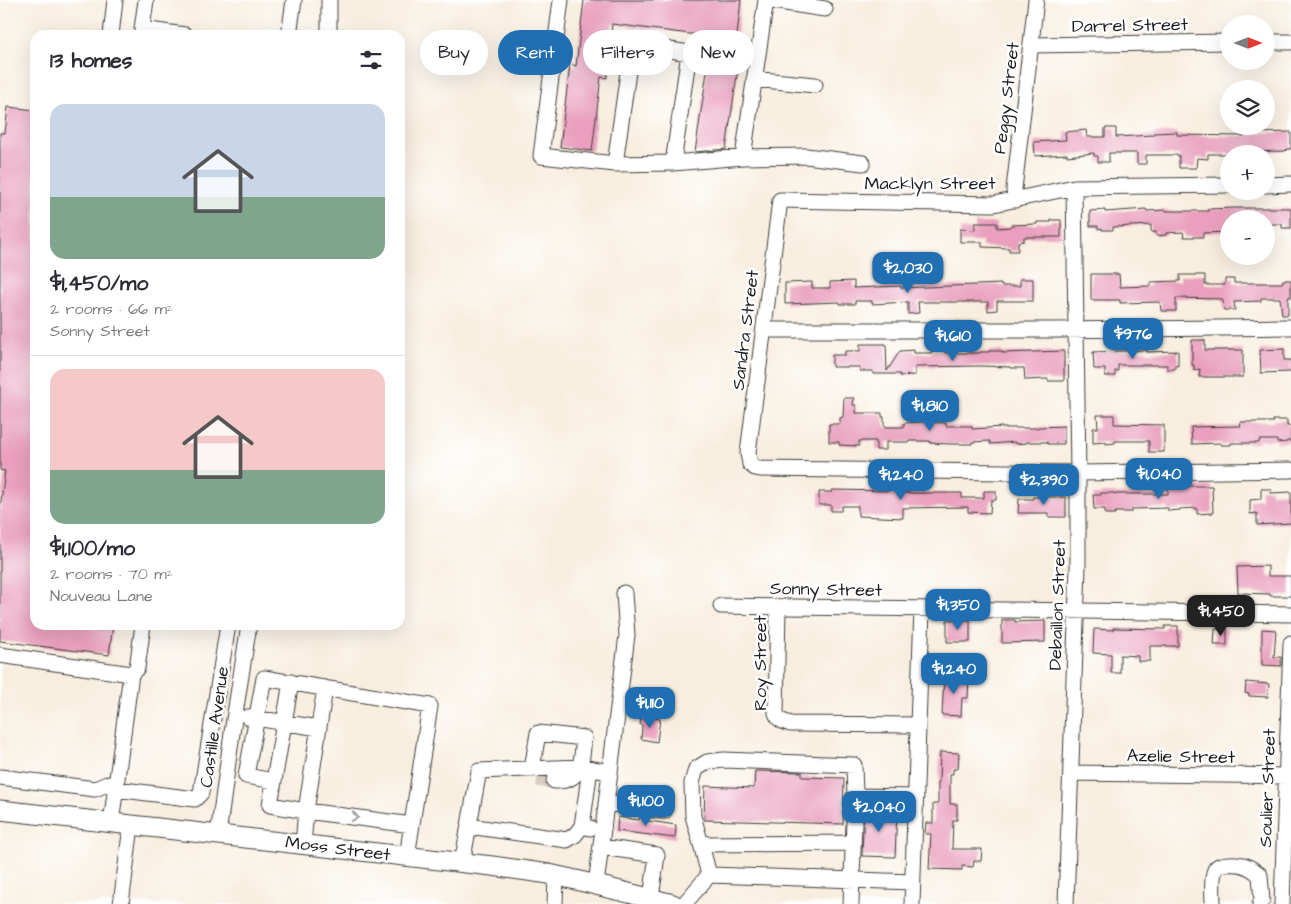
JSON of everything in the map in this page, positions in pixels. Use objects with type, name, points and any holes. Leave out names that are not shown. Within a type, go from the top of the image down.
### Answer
[{"type":"main road","name":"Moss Street","points":[[0,810],[303,844],[556,876],[661,902]]},
{"type":"street","points":[[112,30],[116,0]]},
{"type":"street","points":[[146,0],[142,29],[149,30]]},
{"type":"street","points":[[290,30],[294,0]]},
{"type":"street","points":[[329,0],[329,30]]},
{"type":"street","points":[[561,0],[541,156],[616,164],[673,163],[743,157],[806,156],[863,162]]},
{"type":"street","points":[[743,157],[766,0],[825,9]]},
{"type":"street","name":"Peggy Street","points":[[1016,200],[1014,189],[1036,0]]},
{"type":"street","name":"Darrel Street","points":[[1031,45],[1220,42]]},
{"type":"street","points":[[1275,42],[1291,42]]},
{"type":"street","points":[[616,164],[632,44],[689,53],[673,163]]},
{"type":"street","points":[[754,79],[815,85]]},
{"type":"street","points":[[1275,185],[1291,184]]},
{"type":"street","name":"Macklyn Street","points":[[780,200],[994,204],[1074,187],[1220,185]]},
{"type":"street","name":"Debaillon Street","points":[[1066,904],[1078,566],[1074,187]]},
{"type":"street","name":"Sandra Street","points":[[780,200],[748,453],[750,464],[760,469],[1078,473]]},
{"type":"street","points":[[764,330],[1076,330],[1291,327]]},
{"type":"street","points":[[1078,473],[1291,470]]},
{"type":"street","points":[[596,885],[627,635],[624,593]]},
{"type":"street","name":"Sonny Street","points":[[721,606],[1291,614]]},
{"type":"street","name":"Roy Street","points":[[778,607],[776,714],[779,720],[791,724],[918,725]]},
{"type":"street","points":[[912,904],[922,609]]},
{"type":"street","points":[[111,823],[131,674],[137,668],[142,630]]},
{"type":"street","points":[[0,777],[95,789],[107,784],[195,799],[202,793],[227,630]]},
{"type":"street","name":"Castille Avenue","points":[[218,835],[234,714],[248,630]]},
{"type":"street","name":"Soulier Street","points":[[1285,902],[1291,643]]},
{"type":"street","points":[[0,656],[131,674]]},
{"type":"street","points":[[274,781],[246,776],[264,678],[430,706],[407,857]]},
{"type":"street","points":[[291,682],[270,805],[412,825]]},
{"type":"street","points":[[303,844],[306,810],[325,688]]},
{"type":"street","points":[[234,714],[319,728]]},
{"type":"street","points":[[469,826],[567,840],[575,835],[582,826],[585,768],[584,738],[538,734],[534,774]]},
{"type":"street","points":[[709,875],[693,816],[692,783],[696,769],[707,762],[724,760],[854,765],[855,796],[851,904]]},
{"type":"street","points":[[462,863],[479,771],[514,770],[534,774],[585,768],[610,772]]},
{"type":"street","points":[[554,781],[565,780],[585,768]]},
{"type":"street","name":"Azelie Street","points":[[1070,773],[1289,776]]},
{"type":"street","points":[[855,796],[916,797]]},
{"type":"street","points":[[606,803],[664,811]]},
{"type":"street","points":[[121,904],[131,826]]},
{"type":"street","points":[[582,826],[603,830]]},
{"type":"street","points":[[700,844],[853,843]]},
{"type":"street","points":[[601,847],[657,855],[661,902]]},
{"type":"street","points":[[1213,904],[1213,876],[1220,864],[1243,865],[1260,875],[1261,903],[1285,902]]},
{"type":"street","points":[[709,875],[913,882]]},
{"type":"street","points":[[684,904],[709,875]]},
{"type":"street","points":[[554,904],[556,876]]},
{"type":"building","points":[[584,0],[741,0],[738,30],[683,30],[683,33],[673,32],[673,30],[612,24],[611,30],[583,30],[583,75],[607,75],[607,78],[601,77],[592,151],[560,147],[569,75],[573,75],[573,65],[576,66]]},
{"type":"building","points":[[707,75],[737,75],[726,149],[695,152]]},
{"type":"building","points":[[8,107],[30,109],[30,630],[112,630],[109,655],[0,641],[0,508],[5,471],[0,470],[0,133],[5,133]]},
{"type":"building","points":[[1105,128],[1116,128],[1116,137],[1177,132],[1177,135],[1242,136],[1275,135],[1275,132],[1291,132],[1291,149],[1275,151],[1275,145],[1220,145],[1220,154],[1208,154],[1208,159],[1197,158],[1196,168],[1179,168],[1179,155],[1146,155],[1146,164],[1137,164],[1137,153],[1109,153],[1109,162],[1098,162],[1098,156],[1094,156],[1094,153],[1067,156],[1067,154],[1035,156],[1034,142],[1066,140],[1065,132],[1086,130],[1087,137],[1105,137]]},
{"type":"building","points":[[1291,208],[1291,228],[1282,228],[1282,224],[1275,224],[1275,210],[1220,210],[1220,232],[1203,233],[1203,237],[1184,237],[1183,232],[1166,233],[1166,235],[1156,236],[1156,232],[1151,232],[1151,225],[1113,227],[1113,230],[1102,230],[1102,228],[1098,229],[1098,226],[1090,226],[1090,211],[1105,210],[1105,212],[1146,209],[1147,211],[1208,211],[1208,209]]},
{"type":"building","points":[[1051,220],[1061,220],[1061,237],[1024,237],[1024,241],[1018,242],[1018,251],[1009,251],[1009,248],[982,247],[982,242],[960,242],[960,229],[975,230],[975,223],[997,223],[997,228],[1010,227],[1011,225],[1037,224],[1037,222],[1051,222]]},
{"type":"building","points":[[1091,274],[1119,274],[1120,287],[1150,286],[1150,282],[1180,281],[1180,275],[1205,275],[1205,285],[1225,285],[1225,279],[1234,279],[1234,283],[1282,283],[1283,280],[1291,280],[1291,297],[1288,297],[1288,315],[1282,315],[1280,298],[1261,298],[1261,301],[1234,302],[1235,310],[1224,310],[1222,299],[1176,298],[1176,311],[1161,311],[1160,302],[1120,303],[1120,300],[1091,300]]},
{"type":"building","points":[[1020,279],[1033,279],[1033,301],[997,301],[997,310],[988,311],[988,302],[918,302],[919,313],[908,314],[908,302],[872,304],[872,301],[855,301],[855,304],[840,304],[840,302],[785,304],[785,283],[812,282],[812,288],[830,288],[830,282],[854,281],[854,288],[1001,284],[1001,286],[1020,286]]},
{"type":"building","points":[[1192,340],[1205,340],[1205,350],[1243,350],[1243,377],[1199,377],[1200,369],[1194,370],[1194,365],[1192,365]]},
{"type":"building","points":[[860,344],[886,344],[887,371],[900,351],[914,350],[914,353],[945,351],[945,353],[980,353],[1002,351],[1002,353],[1064,351],[1064,381],[1048,381],[1048,379],[1025,380],[1024,368],[1010,367],[915,367],[915,375],[900,376],[900,374],[873,374],[873,371],[860,371],[860,367],[832,367],[832,355],[845,355],[845,351],[860,351]]},
{"type":"building","points":[[1284,349],[1284,360],[1291,360],[1291,372],[1261,373],[1260,350]]},
{"type":"building","points":[[1147,350],[1147,352],[1178,351],[1178,366],[1175,365],[1175,369],[1167,369],[1167,365],[1118,365],[1118,371],[1115,371],[1115,376],[1105,376],[1105,369],[1094,369],[1093,352]]},
{"type":"building","points":[[844,398],[854,398],[853,405],[856,405],[856,413],[882,413],[885,427],[904,427],[904,423],[924,422],[946,423],[946,426],[972,426],[972,429],[1064,426],[1064,444],[1027,442],[1015,444],[1015,442],[990,444],[990,441],[972,442],[972,444],[950,444],[930,443],[930,441],[909,441],[886,442],[886,450],[876,450],[876,441],[859,441],[859,446],[839,445],[839,442],[829,442],[829,424],[840,424],[840,418],[843,417]]},
{"type":"building","points":[[1097,415],[1114,415],[1114,424],[1164,425],[1164,452],[1149,452],[1149,441],[1093,443],[1093,428],[1098,428]]},
{"type":"building","points":[[1273,420],[1287,420],[1287,426],[1291,426],[1291,441],[1277,443],[1277,440],[1259,440],[1259,443],[1231,443],[1231,445],[1221,445],[1221,443],[1192,444],[1191,427],[1241,426],[1240,422],[1274,422]]},
{"type":"building","points":[[891,482],[903,482],[903,493],[962,493],[962,498],[984,498],[984,491],[996,491],[996,500],[991,500],[990,513],[968,512],[968,507],[903,508],[903,518],[858,516],[858,506],[842,506],[841,511],[831,511],[831,505],[819,505],[819,492],[832,492],[832,490],[889,491]]},
{"type":"building","points":[[1212,486],[1213,513],[1197,514],[1197,508],[1168,511],[1168,508],[1132,509],[1132,512],[1105,514],[1105,509],[1094,509],[1093,495],[1101,495],[1101,493],[1168,494],[1168,487]]},
{"type":"building","points":[[1261,489],[1271,489],[1271,493],[1291,492],[1291,523],[1257,525],[1257,513],[1250,514],[1250,500],[1261,499]]},
{"type":"building","points":[[1033,497],[1066,497],[1066,517],[1048,517],[1048,513],[1018,513],[1019,499],[1033,499]]},
{"type":"building","points":[[1268,566],[1268,576],[1291,576],[1291,596],[1238,593],[1237,567]]},
{"type":"building","points":[[947,620],[970,620],[970,642],[947,642]]},
{"type":"building","points":[[1002,620],[1015,620],[1015,622],[1045,621],[1045,642],[1002,643]]},
{"type":"building","points":[[1165,626],[1178,626],[1178,646],[1150,646],[1150,661],[1138,661],[1138,656],[1120,655],[1120,673],[1111,673],[1111,654],[1093,653],[1094,629],[1165,629]]},
{"type":"building","points":[[1215,629],[1227,629],[1227,645],[1214,645]]},
{"type":"building","points":[[1262,629],[1276,630],[1274,657],[1281,657],[1281,666],[1262,665]]},
{"type":"building","points":[[944,676],[969,677],[968,698],[962,698],[961,716],[942,715]]},
{"type":"building","points":[[1246,682],[1269,684],[1268,697],[1249,696],[1249,694],[1245,693]]},
{"type":"building","points":[[641,716],[660,719],[657,742],[641,739]]},
{"type":"building","points":[[940,752],[959,753],[958,769],[953,769],[953,774],[950,774],[950,804],[957,804],[957,820],[953,820],[952,849],[982,849],[981,861],[974,861],[973,867],[962,866],[962,870],[929,869],[931,834],[925,834],[926,823],[933,823],[933,804],[938,804]]},
{"type":"building","points":[[755,771],[802,772],[802,777],[844,778],[843,824],[704,820],[705,786],[754,788]]},
{"type":"building","points":[[864,809],[897,811],[895,857],[862,856]]},
{"type":"building","points":[[618,817],[639,820],[640,817],[648,818],[648,821],[676,825],[675,838],[617,831]]},
{"type":"tunnel","points":[[537,779],[554,781]]}]
